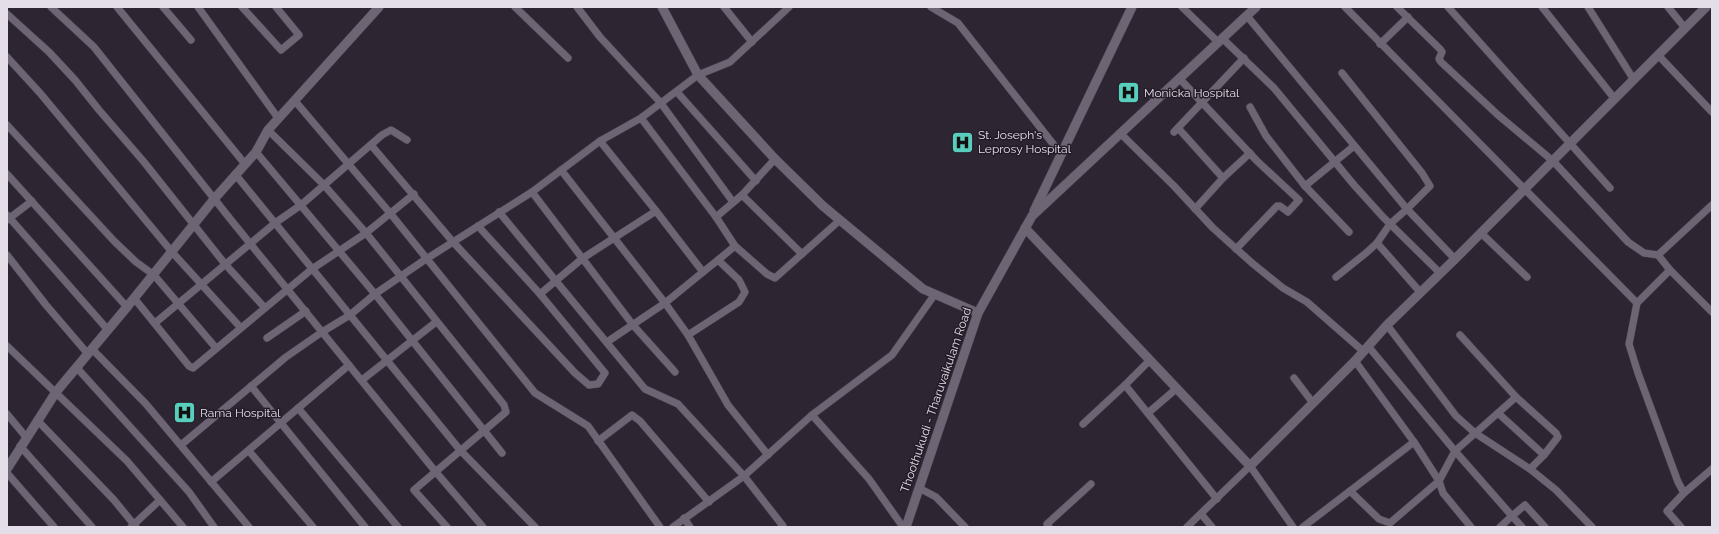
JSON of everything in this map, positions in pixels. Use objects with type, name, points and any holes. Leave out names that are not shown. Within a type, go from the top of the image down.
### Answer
[{"type":"street","points":[[51,7],[94,47],[322,332],[435,471],[483,527]]},
{"type":"street","points":[[117,7],[245,164]]},
{"type":"street","points":[[163,7],[190,40]]},
{"type":"street","points":[[198,7],[278,118]]},
{"type":"street","points":[[242,7],[281,50],[299,35],[276,7]]},
{"type":"street","points":[[7,469],[20,446],[56,392],[154,275],[235,174],[256,152],[268,130],[278,118],[379,7]]},
{"type":"street","points":[[515,7],[568,58]]},
{"type":"street","points":[[577,7],[600,37],[660,102],[733,202]]},
{"type":"street","points":[[662,7],[698,75],[775,159],[840,220],[924,289],[978,313]]},
{"type":"street","points":[[724,7],[752,42]]},
{"type":"street","points":[[931,7],[958,23],[1061,154]]},
{"type":"street","points":[[1032,216],[1132,7]]},
{"type":"street","points":[[1182,7],[1220,40],[1244,58],[1274,88],[1334,162],[1390,224],[1440,274]]},
{"type":"street","name":"Thoothukudi - Tharuvaikulam Road","points":[[904,527],[919,488],[978,313],[1032,216],[1256,7]]},
{"type":"street","points":[[1344,7],[1637,303]]},
{"type":"street","points":[[1397,7],[1440,49],[1442,52],[1439,60],[1441,62],[1498,115],[1553,161],[1628,242],[1644,253],[1658,255],[1670,270],[1712,312]]},
{"type":"street","points":[[1448,7],[1610,188]]},
{"type":"street","points":[[1542,7],[1614,98]]},
{"type":"street","points":[[1588,7],[1634,80]]},
{"type":"street","points":[[1668,7],[1685,28]]},
{"type":"street","points":[[1187,527],[1313,403],[1387,325],[1421,293],[1706,7]]},
{"type":"street","points":[[180,445],[286,357],[350,315],[400,277],[532,192],[600,142],[641,118],[660,102],[677,92],[698,75],[730,62],[787,8]]},
{"type":"street","points":[[7,14],[49,52],[75,80],[144,162],[225,264],[265,308]]},
{"type":"street","points":[[1247,16],[1407,208],[1455,259]]},
{"type":"street","points":[[1380,44],[1408,17]]},
{"type":"street","points":[[1658,55],[1712,112]]},
{"type":"street","points":[[7,57],[40,93],[172,252],[241,328]]},
{"type":"street","points":[[1223,178],[1176,130],[1244,58]]},
{"type":"street","points":[[1336,277],[1376,243],[1390,224],[1430,186],[1422,173],[1342,73]]},
{"type":"street","points":[[1179,78],[1204,102],[1271,175],[1299,200],[1288,212],[1280,206],[1277,206],[1236,249]]},
{"type":"street","points":[[677,92],[756,181]]},
{"type":"street","points":[[295,100],[390,213],[426,260],[535,393],[588,426],[660,527]]},
{"type":"street","points":[[1250,107],[1266,136],[1305,186],[1349,232]]},
{"type":"street","points":[[641,118],[716,217],[735,246],[767,274],[774,278],[840,220]]},
{"type":"street","points":[[8,128],[114,241],[136,262],[154,275],[216,348]]},
{"type":"street","points":[[268,130],[324,185],[366,233],[504,405],[506,412],[414,490],[447,527]]},
{"type":"street","points":[[156,323],[275,223],[301,205],[382,135],[391,130],[406,140]]},
{"type":"street","points":[[1120,134],[1236,249],[1283,288],[1307,302],[1366,348],[1522,527]]},
{"type":"street","points":[[600,142],[703,272]]},
{"type":"street","points":[[371,145],[414,194],[453,242],[575,373],[589,385],[598,384],[605,373],[540,294],[478,226]]},
{"type":"street","points":[[1305,186],[1354,146]]},
{"type":"street","points":[[256,152],[376,294],[502,453]]},
{"type":"street","points":[[1195,209],[1223,178],[1250,153]]},
{"type":"street","points":[[716,217],[742,195],[775,159]]},
{"type":"street","points":[[561,170],[665,303],[688,336],[728,405],[768,454]]},
{"type":"street","points":[[7,174],[127,307]]},
{"type":"street","points":[[235,174],[460,450],[535,527]]},
{"type":"street","points":[[532,192],[633,324],[675,372]]},
{"type":"street","points":[[134,298],[156,323],[189,366],[193,368],[312,269],[366,233],[414,194]]},
{"type":"street","points":[[742,195],[802,254]]},
{"type":"street","points":[[32,201],[8,218],[108,330]]},
{"type":"street","points":[[1658,255],[1712,205]]},
{"type":"street","points":[[540,294],[556,279],[583,258],[616,239],[656,211]]},
{"type":"street","points":[[499,212],[556,279],[645,389],[678,404],[744,476],[783,526],[782,527]]},
{"type":"street","points":[[1024,228],[1250,466],[1293,527]]},
{"type":"street","points":[[1481,233],[1527,277]]},
{"type":"street","points":[[1376,243],[1421,293]]},
{"type":"street","points":[[607,342],[665,303],[735,246]]},
{"type":"street","points":[[7,255],[46,305],[90,352],[146,404],[249,527]]},
{"type":"street","points":[[688,336],[738,302],[745,292],[739,280],[718,260]]},
{"type":"street","points":[[1670,270],[1637,303],[1629,344],[1678,482],[1684,493]]},
{"type":"street","points":[[672,527],[744,476],[812,415],[892,355],[936,294]]},
{"type":"street","points":[[267,338],[306,311]]},
{"type":"street","points":[[362,380],[436,322]]},
{"type":"street","points":[[1387,325],[1456,416],[1475,433],[1530,469],[1556,490],[1589,526]]},
{"type":"street","points":[[1460,335],[1516,397],[1556,433],[1558,437],[1544,455],[1530,469]]},
{"type":"street","points":[[7,346],[127,461],[183,527]]},
{"type":"street","points":[[1083,424],[1150,360]]},
{"type":"street","points":[[1354,361],[1414,442],[1438,481],[1443,493],[1469,526]]},
{"type":"street","points":[[212,482],[349,365]]},
{"type":"street","points":[[77,368],[189,492],[214,527]]},
{"type":"street","points":[[1294,378],[1313,403]]},
{"type":"street","points":[[1125,385],[1216,499]]},
{"type":"street","points":[[251,386],[365,527]]},
{"type":"street","points":[[1148,413],[1176,389]]},
{"type":"street","points":[[1350,491],[1379,519],[1390,523],[1438,481],[1455,451],[1516,397]]},
{"type":"street","points":[[298,408],[398,527]]},
{"type":"street","points":[[1498,413],[1544,455]]},
{"type":"street","points":[[7,414],[26,437]]},
{"type":"street","points":[[598,441],[632,415],[640,421],[709,502]]},
{"type":"street","points":[[812,415],[869,479],[904,527]]},
{"type":"street","points":[[37,420],[114,500],[134,526],[160,500]]},
{"type":"street","points":[[1303,527],[1414,442]]},
{"type":"street","points":[[20,446],[92,527]]},
{"type":"street","points":[[248,451],[313,527]]},
{"type":"street","points":[[1681,527],[1668,510],[1684,493],[1712,470]]},
{"type":"street","points":[[7,473],[54,527]]},
{"type":"street","points":[[1049,527],[1047,524],[1091,484]]},
{"type":"street","points":[[919,488],[936,497],[965,527]]},
{"type":"street","points":[[1500,527],[1525,505],[1545,527]]},
{"type":"street","points":[[1201,514],[1212,527]]},
{"type":"street","points":[[684,518],[690,527]]},
{"type":"place","name":"Monicka Hospital","points":[[1128,93]]},
{"type":"place","name":"St. Joseph's Leprosy Hospital","points":[[962,142]]},
{"type":"place","name":"Rama Hospital","points":[[185,413]]}]
